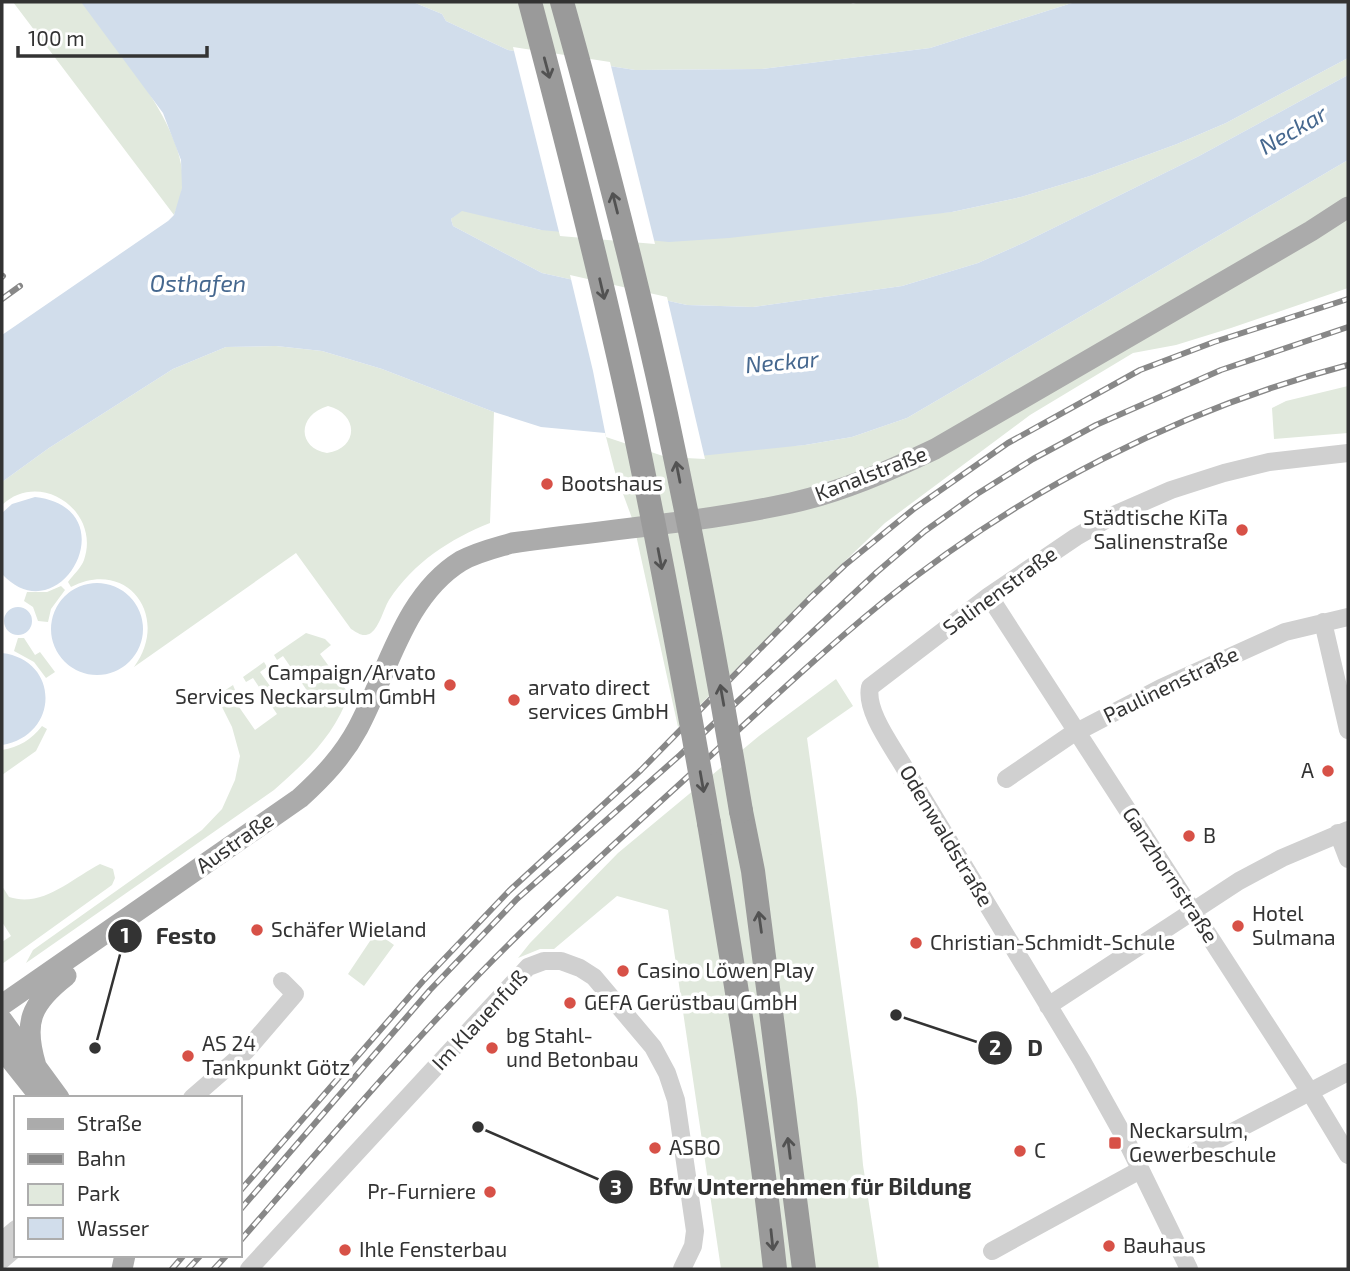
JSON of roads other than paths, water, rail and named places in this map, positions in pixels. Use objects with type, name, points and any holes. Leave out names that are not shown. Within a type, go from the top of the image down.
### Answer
[{"type":"highway","points":[[530,2],[566,138],[631,414],[685,686],[748,1050],[775,1269]]},
{"type":"highway","points":[[562,2],[596,126],[666,413],[718,676],[753,871],[804,1269]]},
{"type":"main road","name":"Kanalstraße","points":[[406,625],[426,594],[442,576],[462,561],[486,550],[512,543],[721,516],[781,505],[897,468],[935,449],[1348,207]]},
{"type":"main road","name":"Austraße","points":[[2,1005],[300,798],[323,777],[358,728],[406,625]]},
{"type":"main road","points":[[36,1066],[29,1031],[32,1012],[46,991],[80,966],[89,944]]},
{"type":"main road","points":[[2,1020],[58,1096]]},
{"type":"main road","points":[[2,1049],[39,1096]]},
{"type":"street","name":"Salinenstraße","points":[[868,696],[870,687],[989,596],[1076,537],[1116,514],[1171,490],[1224,473],[1269,462],[1348,453]]},
{"type":"street","name":"Ganzhornstraße","points":[[989,596],[1348,1155]]},
{"type":"street","name":"Paulinenstraße","points":[[1006,779],[1077,731],[1161,688],[1285,632],[1348,617]]},
{"type":"street","points":[[1323,622],[1348,730]]},
{"type":"street","name":"Odenwaldstraße","points":[[868,696],[871,708],[904,767],[1116,1121],[1189,1269]]},
{"type":"street","points":[[1048,1006],[1239,881],[1271,864],[1343,831],[1348,859]]},
{"type":"street","name":"Im Klauenfuß","points":[[249,1269],[528,967],[544,961],[561,961],[594,977],[653,1046],[667,1073],[676,1100],[695,1231],[693,1246],[681,1269]]},
{"type":"street","points":[[194,1096],[246,1051],[295,994],[282,981]]},
{"type":"street","points":[[1196,1151],[1348,1072]]},
{"type":"street","points":[[992,1251],[1140,1170]]},
{"type":"water","points":[[81,2],[413,2],[442,14],[446,21],[508,50],[635,70],[761,69],[930,48],[1075,2],[1348,2],[1348,58],[1226,123],[1177,144],[1090,176],[1021,197],[952,212],[729,238],[669,242],[541,230],[462,211],[451,219],[453,226],[542,273],[687,305],[753,307],[902,286],[978,263],[1199,156],[1348,75],[1348,160],[907,418],[852,437],[805,445],[700,456],[667,454],[605,433],[541,427],[382,369],[322,351],[276,346],[226,347],[173,369],[49,448],[2,482],[2,335],[168,221],[174,215],[182,188],[181,160],[163,113]]},
{"type":"water","points":[[35,497],[63,506],[78,523],[82,543],[76,563],[63,580],[45,590],[24,589],[2,574],[2,513],[12,504]]},
{"type":"water","points":[[97,583],[115,587],[129,597],[139,611],[143,629],[139,647],[129,661],[115,671],[97,675],[79,671],[65,661],[55,647],[51,629],[55,611],[65,597],[79,587]]},
{"type":"water","points":[[18,607],[28,611],[32,621],[28,631],[18,635],[8,631],[4,621],[8,611]]},
{"type":"water","points":[[2,653],[21,659],[35,669],[43,683],[46,698],[43,713],[35,727],[21,738],[2,745]]},
{"type":"railway","points":[[2,299],[20,286]]},
{"type":"railway","points":[[242,1189],[423,981],[509,891],[641,770],[810,598],[845,565],[915,508],[1008,443],[1140,370],[1214,342],[1348,299]]},
{"type":"railway","points":[[242,1208],[430,990],[517,899],[680,755],[877,572],[925,531],[1033,459],[1096,425],[1221,370],[1348,327]]},
{"type":"railway","points":[[242,1239],[393,1066],[506,947],[765,706],[883,602],[990,524],[1103,459],[1162,430],[1223,405],[1348,365]]},
{"type":"railway","points":[[172,1269],[182,1257]]},
{"type":"railway","points":[[188,1269],[199,1257]]},
{"type":"railway","points":[[214,1269],[225,1257]]},
{"type":"place","name":"Bootshaus","points":[[547,484]]},
{"type":"place","name":"Städtische KiTa Salinenstraße","points":[[1242,530]]},
{"type":"place","name":"Campaign/Arvato Services Neckarsulm GmbH","points":[[450,685]]},
{"type":"place","name":"arvato direct services GmbH","points":[[514,700]]},
{"type":"place","name":"A","points":[[1328,771]]},
{"type":"place","name":"B","points":[[1189,836]]},
{"type":"place","name":"Hotel Sulmana","points":[[1238,926]]},
{"type":"place","name":"Schäfer Wieland","points":[[257,930]]},
{"type":"place","name":"Christian-Schmidt-Schule","points":[[916,943]]},
{"type":"place","name":"Casino Löwen Play","points":[[623,971]]},
{"type":"place","name":"GEFA Gerüstbau GmbH","points":[[570,1003]]},
{"type":"place","name":"D","points":[[896,1015]]},
{"type":"place","name":"Festo","points":[[95,1048]]},
{"type":"place","name":"bg Stahl- und Betonbau","points":[[492,1048]]},
{"type":"place","name":"AS 24 Tankpunkt Götz","points":[[188,1056]]},
{"type":"place","name":"Bfw Unternehmen für Bildung","points":[[478,1127]]},
{"type":"place","name":"Neckarsulm, Gewerbeschule","points":[[1115,1143]]},
{"type":"place","name":"ASBO","points":[[655,1148]]},
{"type":"place","name":"C","points":[[1020,1151]]},
{"type":"place","name":"Pr-Furniere","points":[[490,1192]]},
{"type":"place","name":"Bauhaus","points":[[1109,1246]]},
{"type":"place","name":"Ihle Fensterbau","points":[[345,1250]]},
{"type":"water label","name":"Neckar","points":[[1293,130]]},
{"type":"water label","name":"Osthafen","points":[[198,284]]},
{"type":"water label","name":"Neckar","points":[[782,362]]}]
